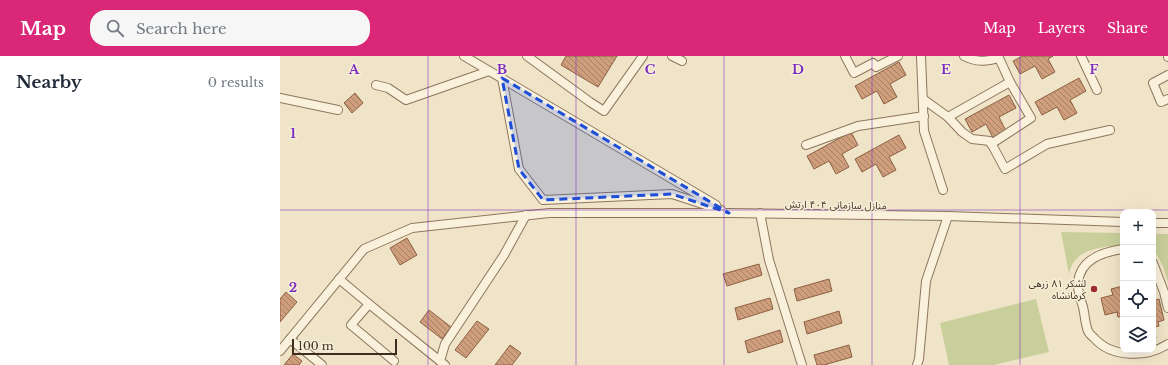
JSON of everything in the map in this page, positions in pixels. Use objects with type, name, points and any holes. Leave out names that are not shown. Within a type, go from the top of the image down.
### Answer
[{"type":"street","points":[[464,56],[729,213]]},
{"type":"street","points":[[527,56],[604,111],[642,56]]},
{"type":"street","points":[[672,56],[682,61]]},
{"type":"street","points":[[845,56],[854,73],[873,63],[876,67],[898,56]]},
{"type":"street","points":[[922,56],[924,131],[942,190]]},
{"type":"street","points":[[964,56],[976,61],[987,62],[999,57],[1010,82],[1031,118],[991,144]]},
{"type":"street","points":[[1081,56],[1097,90]]},
{"type":"street","points":[[376,84],[388,88],[406,100],[489,70]]},
{"type":"street","points":[[1168,75],[1153,83],[1161,102],[1168,99]]},
{"type":"street","points":[[502,78],[519,169],[543,200],[672,194],[729,213]]},
{"type":"street","points":[[948,117],[1010,82]]},
{"type":"street","points":[[280,98],[338,110]]},
{"type":"street","points":[[923,99],[948,117],[962,132],[972,139],[990,141],[1005,169],[1047,144],[1110,130]]},
{"type":"street","points":[[806,145],[858,126],[924,116]]},
{"type":"street","name":"منازل سازمانی ۴۰۴ ارتش","points":[[280,351],[364,249],[412,228],[549,213],[760,213],[948,216],[1120,222]]},
{"type":"street","points":[[760,213],[769,260],[802,365]]},
{"type":"street","points":[[443,363],[445,344],[504,255],[526,215]]},
{"type":"street","points":[[917,365],[919,359],[926,281],[948,216]]},
{"type":"street","points":[[1156,223],[1168,223]]},
{"type":"street","points":[[1120,249],[1109,251],[1094,257],[1081,271],[1078,284],[1089,332],[1099,343],[1118,353],[1138,354],[1162,348],[1168,344]]},
{"type":"street","points":[[1156,270],[1166,292],[1168,308]]},
{"type":"street","points":[[339,279],[443,363]]},
{"type":"street","points":[[369,304],[351,325],[394,361]]},
{"type":"street","points":[[290,339],[322,365]]},
{"type":"highlighted area","points":[[502,78],[729,213],[672,194],[543,200],[519,169]]},
{"type":"green space","points":[[1061,232],[1120,233],[1120,245],[1090,250],[1077,258],[1072,265],[1069,274]]},
{"type":"green space","points":[[1156,234],[1168,234],[1168,283],[1163,266],[1156,253]]},
{"type":"green space","points":[[1036,299],[1049,352],[994,365],[949,365],[940,323]]},
{"type":"building","points":[[566,56],[617,56],[598,87],[561,65]]},
{"type":"building","points":[[1023,56],[1053,56],[1048,59],[1055,72],[1042,79],[1035,66],[1020,74],[1013,61]]},
{"type":"building","points":[[899,62],[906,75],[890,84],[897,97],[884,104],[877,91],[862,99],[855,86]]},
{"type":"building","points":[[1079,78],[1086,91],[1070,100],[1077,113],[1064,120],[1057,107],[1042,115],[1035,102]]},
{"type":"building","points":[[355,93],[363,103],[352,113],[344,103]]},
{"type":"building","points":[[1009,95],[1016,108],[999,117],[1006,131],[993,138],[986,124],[972,132],[965,119]]},
{"type":"building","points":[[851,132],[858,145],[842,154],[849,167],[836,174],[829,161],[814,169],[807,156]]},
{"type":"building","points":[[899,135],[906,148],[889,157],[896,170],[883,177],[876,164],[862,172],[855,159]]},
{"type":"building","points":[[407,238],[417,255],[400,265],[390,248]]},
{"type":"building","points":[[759,264],[762,275],[727,286],[723,274]]},
{"type":"building","points":[[829,279],[832,291],[797,301],[794,289]]},
{"type":"building","points":[[1120,287],[1120,317],[1118,317],[1117,312],[1105,315],[1101,298],[1113,295],[1111,289]]},
{"type":"building","points":[[286,292],[297,302],[280,322],[280,299]]},
{"type":"building","points":[[770,298],[773,309],[738,320],[735,308]]},
{"type":"building","points":[[1159,299],[1164,320],[1158,322],[1159,326],[1156,326],[1156,300]]},
{"type":"building","points":[[429,310],[451,327],[442,339],[420,322]]},
{"type":"building","points":[[839,311],[842,323],[807,334],[804,322]]},
{"type":"building","points":[[477,321],[489,329],[466,358],[455,350]]},
{"type":"building","points":[[780,330],[783,342],[748,353],[745,341]]},
{"type":"building","points":[[510,345],[521,353],[512,365],[495,365]]},
{"type":"building","points":[[849,345],[852,357],[824,365],[817,365],[814,355]]},
{"type":"building","points":[[293,354],[302,361],[299,365],[284,365]]},
{"type":"place","name":"لشکر ۸۱ زرهی کرمانشاه","points":[[1094,289]]}]
